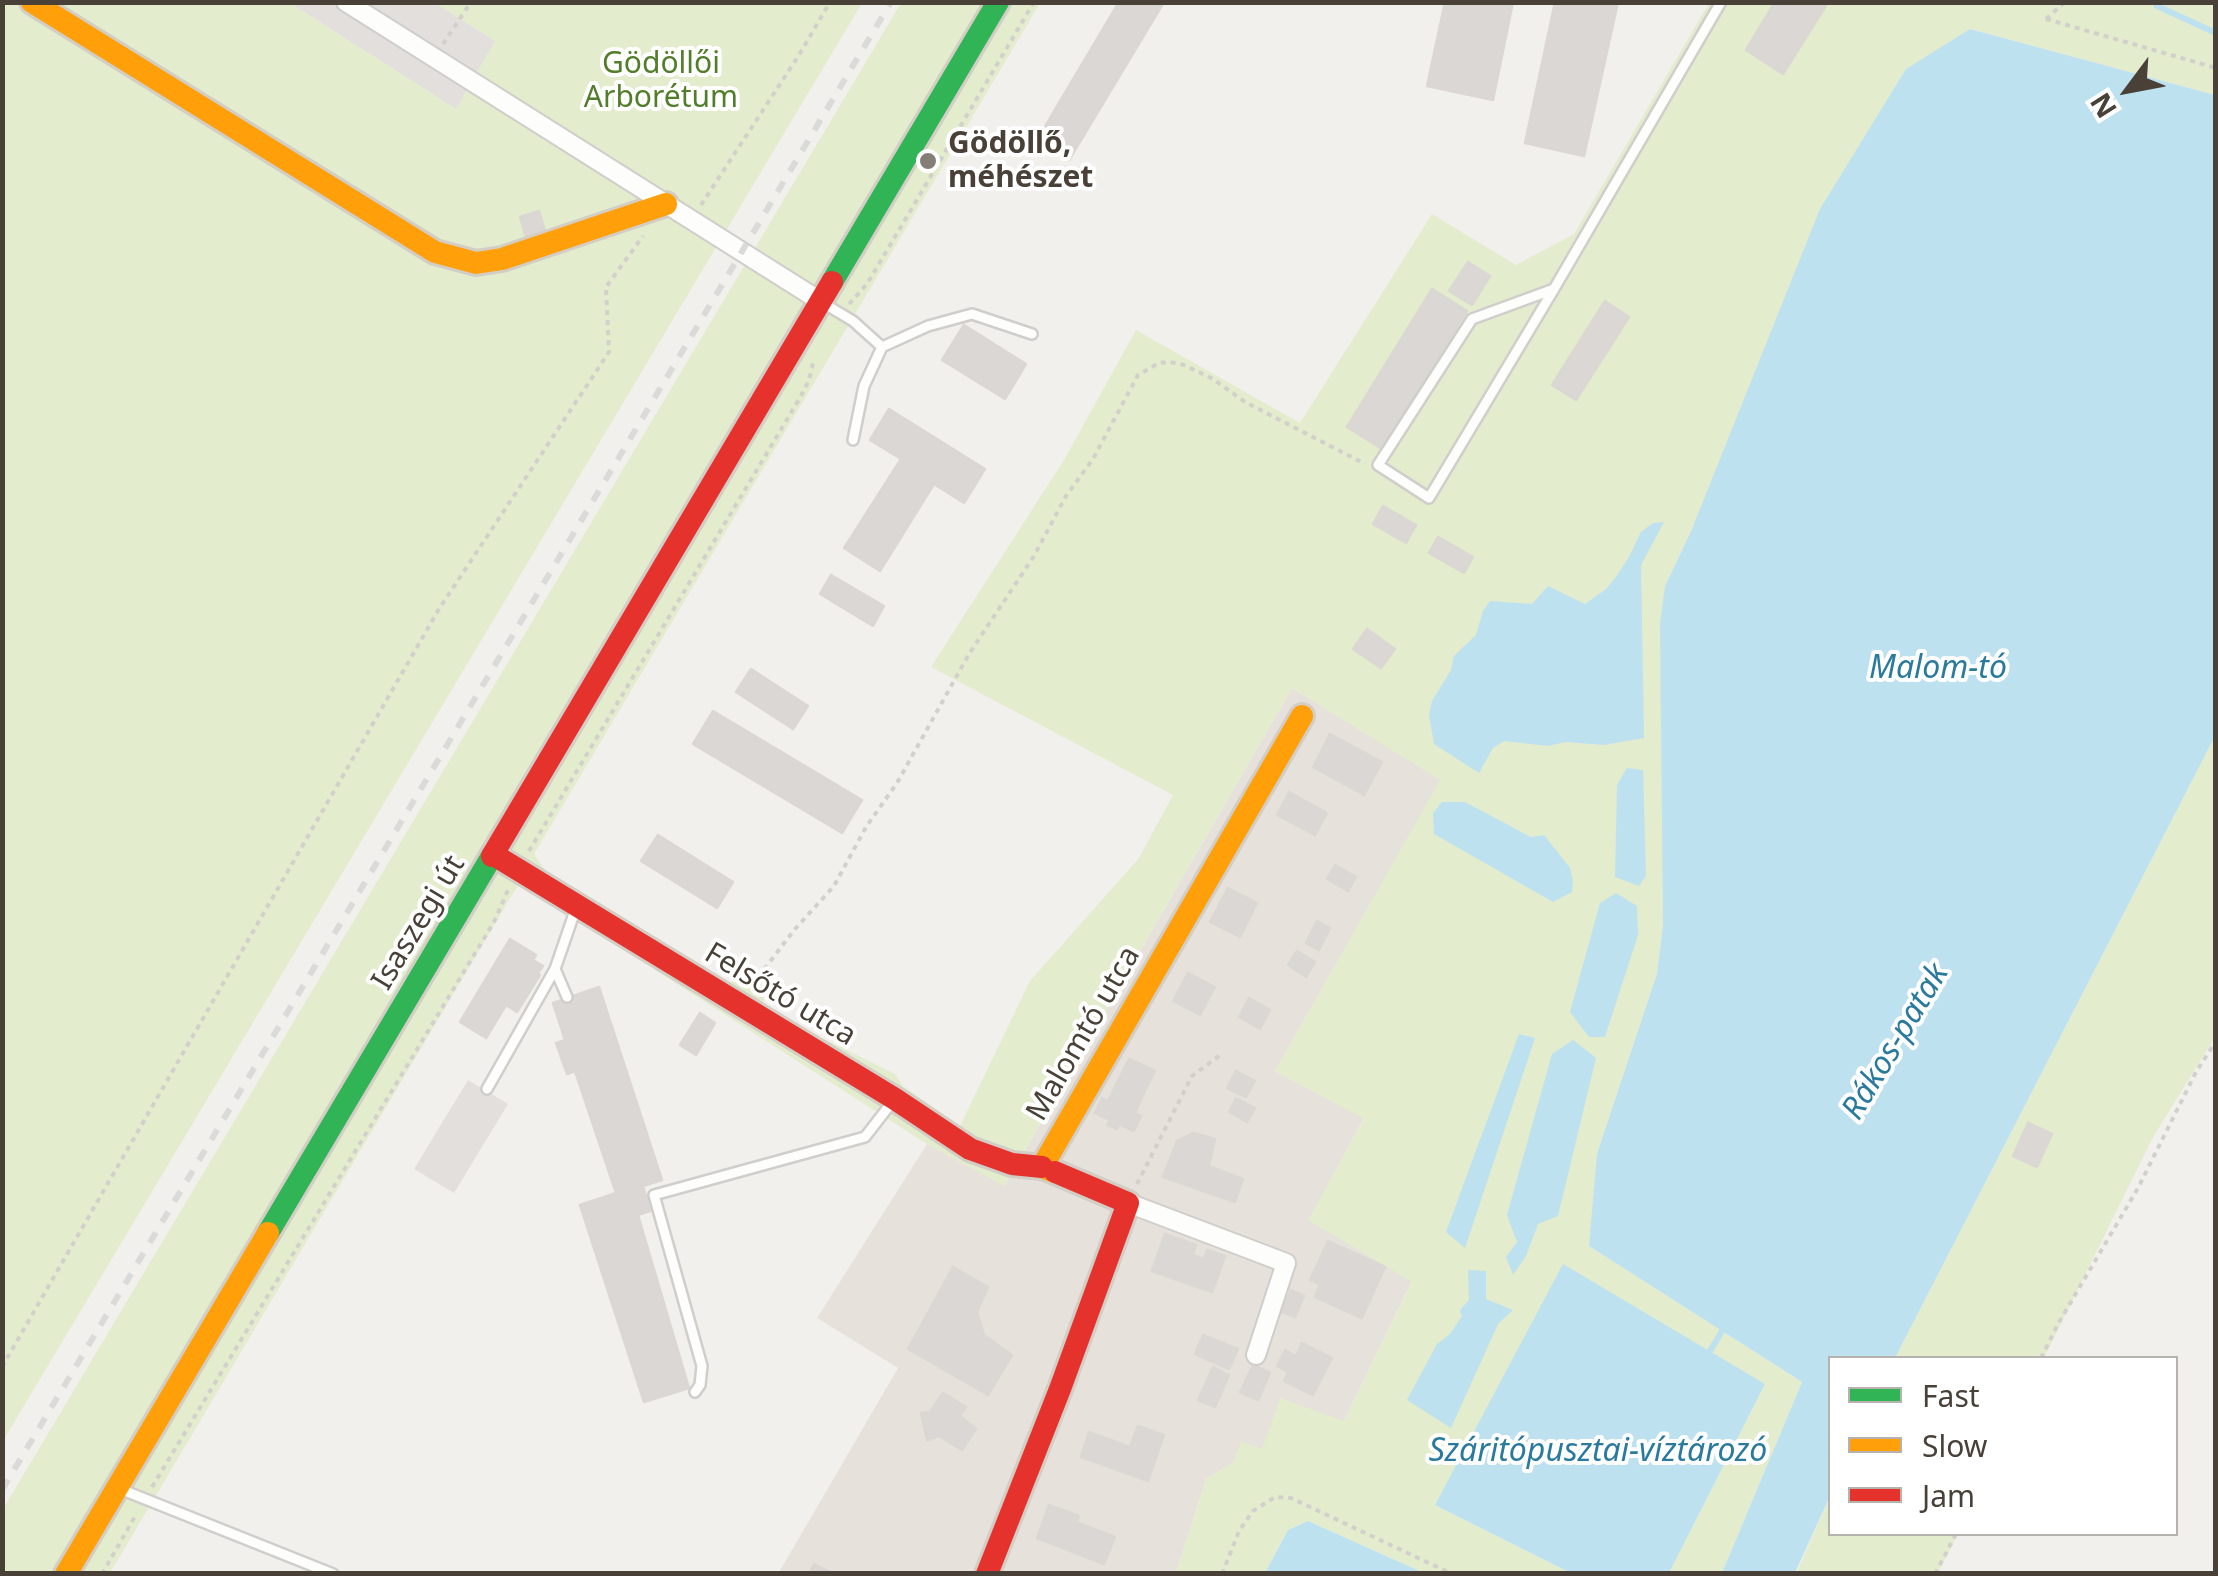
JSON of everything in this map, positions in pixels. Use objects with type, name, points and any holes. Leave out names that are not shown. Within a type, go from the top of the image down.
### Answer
[{"type":"street","points":[[32,2],[435,252],[476,263],[502,260],[666,204]]},
{"type":"street","points":[[346,2],[820,301]]},
{"type":"street","name":"Isaszegi út","points":[[66,1574],[998,2]]},
{"type":"street","name":"Malomtó utca","points":[[1128,1204],[1042,1166],[1302,716]]},
{"type":"street","name":"Felsőtó utca","points":[[494,855],[894,1099],[970,1150],[1001,1161],[1042,1166]]},
{"type":"street","points":[[987,1574],[1128,1204],[1286,1263],[1256,1356]]},
{"type":"lane","points":[[1554,290],[1472,319],[1378,465],[1430,498],[1554,290],[1721,2]]},
{"type":"lane","points":[[820,301],[842,313],[882,346]]},
{"type":"lane","points":[[853,440],[864,386],[882,346],[928,326],[972,314],[1032,334]]},
{"type":"lane","points":[[487,1088],[554,969],[576,908]]},
{"type":"lane","points":[[554,969],[566,997]]},
{"type":"lane","points":[[695,1392],[700,1385],[702,1366],[654,1195],[865,1137],[894,1099]]},
{"type":"lane","points":[[117,1488],[333,1574]]},
{"type":"path","points":[[433,58],[472,2]]},
{"type":"path","points":[[692,220],[830,2]]},
{"type":"path","points":[[842,313],[867,284],[1034,2]]},
{"type":"path","points":[[2065,2],[2046,19],[2216,68]]},
{"type":"path","points":[[2,1367],[439,608],[609,352],[606,287],[666,204]]},
{"type":"path","points":[[102,1574],[494,922],[518,870],[802,396],[816,353]]},
{"type":"path","points":[[757,978],[834,886],[969,654],[1093,459],[1138,375],[1159,363],[1184,365],[1353,460],[1393,474]]},
{"type":"path","points":[[2042,1356],[2138,1188],[2216,1040]]},
{"type":"path","points":[[1128,1204],[1192,1076],[1224,1053]]},
{"type":"path","points":[[1222,1574],[1239,1531],[1253,1511],[1275,1497],[1291,1498],[1452,1574]]},
{"type":"path","points":[[1935,1574],[1955,1536]]},
{"type":"shaded area","points":[[290,3],[435,3],[495,41],[456,109]]},
{"type":"shaded area","points":[[1292,688],[1441,780],[1275,1071],[1364,1118],[1309,1220],[1412,1281],[1344,1421],[1262,1450],[1206,1479],[1176,1573],[778,1574],[898,1368],[817,1318],[927,1144],[1005,1185]]},
{"type":"shaded area","points":[[468,1080],[508,1104],[454,1193],[414,1169]]},
{"type":"green space","name":"Gödöllői Arborétum","points":[[3,3],[290,3],[456,109],[495,41],[435,3],[862,3],[3,1441]]},
{"type":"green space","points":[[901,3],[1040,3],[534,854],[544,869],[728,985],[745,971],[765,982],[763,1009],[895,1074],[903,1086],[960,1126],[1030,981],[1139,858],[1173,795],[931,667],[1064,460],[1136,330],[1300,423],[1432,214],[1516,265],[1574,234],[1709,3],[2215,3],[2215,95],[1970,29],[1692,529],[1665,586],[1663,925],[1657,974],[1589,1246],[1802,1382],[1722,1573],[1669,1573],[1765,1384],[1435,1505],[1571,1573],[1424,1573],[1308,1521],[1288,1530],[1265,1573],[1176,1573],[1206,1479],[1233,1463],[1241,1441],[1262,1449],[1280,1398],[1344,1421],[1412,1282],[1308,1220],[1364,1119],[1275,1071],[1440,780],[1292,688],[1004,1186],[927,1144],[519,883],[110,1573],[3,1574],[3,1509]]},
{"type":"green space","points":[[2215,736],[2215,1037],[2152,1139],[2045,1356],[1896,1356]]},
{"type":"green space","points":[[1828,1501],[1828,1536],[1957,1536],[1938,1573],[1796,1574]]},
{"type":"water","name":"Malom-tó","points":[[1970,29],[2215,95],[2215,736],[1896,1356],[1828,1356],[1828,1500],[1795,1573],[1722,1573],[1802,1382],[1589,1246],[1597,1154],[1657,974],[1663,925],[1660,624],[1665,586],[1692,529],[1820,209],[1906,69]]},
{"type":"water","points":[[1664,522],[1641,565],[1644,738],[1604,745],[1566,742],[1548,746],[1504,741],[1493,748],[1479,773],[1434,744],[1429,715],[1432,701],[1451,670],[1454,656],[1476,635],[1490,601],[1532,604],[1548,586],[1585,604],[1616,577],[1641,532],[1653,523]]},
{"type":"water","points":[[1627,768],[1643,770],[1646,876],[1639,886],[1615,877],[1617,785]]},
{"type":"water","points":[[1442,802],[1465,802],[1531,837],[1544,835],[1570,868],[1572,892],[1553,902],[1434,834],[1433,813]]},
{"type":"water","points":[[1616,893],[1637,906],[1638,935],[1605,1037],[1589,1037],[1570,1012],[1600,903]]},
{"type":"water","points":[[1519,1034],[1535,1038],[1465,1248],[1446,1232]]},
{"type":"water","points":[[1573,1040],[1596,1058],[1558,1216],[1538,1224],[1526,1256],[1513,1275],[1506,1257],[1517,1242],[1507,1215],[1552,1054]]},
{"type":"water","name":"Száritópusztai-víztározó","points":[[1563,1264],[1765,1384],[1669,1573],[1571,1573],[1435,1505]]},
{"type":"water","points":[[1468,1270],[1486,1271],[1486,1299],[1513,1310],[1498,1324],[1451,1428],[1407,1400],[1437,1344],[1450,1334],[1462,1316],[1460,1310],[1469,1300]]},
{"type":"water","points":[[1308,1521],[1424,1573],[1265,1573],[1288,1530]]},
{"type":"building","points":[[1119,2],[1164,2],[1069,160],[1037,140]]},
{"type":"building","points":[[1445,2],[1513,2],[1493,100],[1427,86]]},
{"type":"building","points":[[1555,2],[1618,2],[1584,156],[1525,143]]},
{"type":"building","points":[[1775,2],[1827,4],[1783,74],[1746,50]]},
{"type":"building","points":[[539,211],[545,231],[526,237],[520,217]]},
{"type":"building","points":[[1468,262],[1490,276],[1472,305],[1449,291]]},
{"type":"building","points":[[1432,289],[1467,311],[1382,449],[1347,427]]},
{"type":"building","points":[[1605,301],[1629,317],[1576,400],[1552,385]]},
{"type":"building","points":[[964,325],[1026,364],[1005,399],[942,360]]},
{"type":"building","points":[[889,409],[985,469],[964,503],[934,484],[880,571],[844,548],[901,459],[870,440]]},
{"type":"building","points":[[1383,506],[1416,525],[1406,543],[1373,524]]},
{"type":"building","points":[[1438,537],[1473,557],[1464,573],[1429,553]]},
{"type":"building","points":[[831,575],[884,606],[873,626],[820,594]]},
{"type":"building","points":[[1367,629],[1395,649],[1381,668],[1353,649]]},
{"type":"building","points":[[751,669],[808,706],[793,729],[736,692]]},
{"type":"building","points":[[713,711],[862,800],[842,833],[693,744]]},
{"type":"building","points":[[1330,734],[1382,762],[1364,795],[1313,767]]},
{"type":"building","points":[[1289,792],[1327,813],[1315,835],[1277,815]]},
{"type":"building","points":[[658,835],[733,882],[717,908],[641,861]]},
{"type":"building","points":[[1335,865],[1356,877],[1348,891],[1327,879]]},
{"type":"building","points":[[1228,888],[1257,903],[1240,937],[1210,922]]},
{"type":"building","points":[[1317,921],[1330,928],[1319,950],[1306,943]]},
{"type":"building","points":[[510,939],[536,955],[533,960],[543,966],[517,1012],[506,1005],[486,1038],[460,1022]]},
{"type":"building","points":[[1297,951],[1315,962],[1306,977],[1288,965]]},
{"type":"building","points":[[1188,973],[1215,987],[1200,1015],[1173,1001]]},
{"type":"building","points":[[599,987],[662,1180],[643,1186],[650,1211],[638,1215],[689,1388],[644,1402],[580,1205],[616,1193],[575,1071],[567,1074],[556,1043],[565,1040],[553,1003]]},
{"type":"building","points":[[1249,998],[1270,1010],[1260,1029],[1239,1017]]},
{"type":"building","points":[[700,1013],[715,1023],[696,1055],[680,1045]]},
{"type":"building","points":[[1129,1059],[1155,1071],[1143,1095],[1117,1083]]},
{"type":"building","points":[[1236,1071],[1255,1081],[1246,1097],[1227,1088]]},
{"type":"building","points":[[1117,1083],[1143,1095],[1135,1113],[1141,1116],[1134,1131],[1119,1124],[1117,1129],[1107,1125],[1110,1120],[1095,1113],[1102,1098],[1108,1101]]},
{"type":"building","points":[[1236,1098],[1255,1108],[1247,1122],[1229,1112]]},
{"type":"building","points":[[2028,1123],[2052,1134],[2037,1167],[2013,1156]]},
{"type":"building","points":[[1193,1133],[1215,1139],[1209,1166],[1243,1179],[1235,1202],[1163,1177],[1177,1141]]},
{"type":"building","points":[[1165,1234],[1196,1245],[1183,1282],[1152,1271]]},
{"type":"building","points":[[1328,1241],[1385,1267],[1362,1318],[1315,1297],[1320,1284],[1310,1280]]},
{"type":"building","points":[[1207,1250],[1225,1256],[1212,1292],[1183,1282],[1193,1255],[1204,1259]]},
{"type":"building","points":[[953,1267],[988,1287],[977,1312],[984,1335],[1012,1355],[988,1395],[908,1349]]},
{"type":"building","points":[[1291,1290],[1304,1296],[1295,1317],[1282,1312]]},
{"type":"building","points":[[1203,1335],[1238,1349],[1229,1369],[1195,1354]]},
{"type":"building","points":[[1302,1343],[1332,1358],[1313,1395],[1284,1381],[1288,1372],[1277,1366],[1285,1350],[1296,1356]]},
{"type":"building","points":[[1253,1365],[1270,1373],[1258,1400],[1240,1392]]},
{"type":"building","points":[[1213,1367],[1229,1375],[1215,1407],[1198,1400]]},
{"type":"building","points":[[943,1393],[966,1407],[960,1416],[976,1429],[962,1450],[939,1436],[927,1440],[921,1413],[930,1412]]},
{"type":"building","points":[[1138,1426],[1164,1435],[1148,1481],[1081,1457],[1089,1432],[1130,1447]]},
{"type":"building","points":[[1049,1505],[1079,1516],[1076,1522],[1115,1537],[1104,1564],[1037,1538]]},
{"type":"building","points":[[814,1564],[832,1573],[832,1574],[809,1574]]},
{"type":"waterway","points":[[2157,6],[2216,33]]},
{"type":"waterway","name":"Rákos-patak","points":[[1706,1358],[1725,1326]]},
{"type":"railway","points":[[2,1490],[891,2]]},
{"type":"traffic: fast","points":[[832,282],[998,2]]},
{"type":"traffic: fast","points":[[268,1233],[492,856]]},
{"type":"traffic: slow","points":[[32,2],[435,252],[476,263],[502,259],[666,204]]},
{"type":"traffic: slow","points":[[1055,1172],[1042,1167],[1302,716]]},
{"type":"traffic: slow","points":[[66,1574],[268,1233]]},
{"type":"traffic: jam","points":[[492,856],[832,282]]},
{"type":"traffic: jam","points":[[494,855],[895,1099],[970,1149],[1012,1164],[1042,1167]]},
{"type":"traffic: jam","points":[[987,1574],[1128,1203],[1055,1172]]},
{"type":"place","name":"Gödöllő, méhészet","points":[[928,161]]}]
